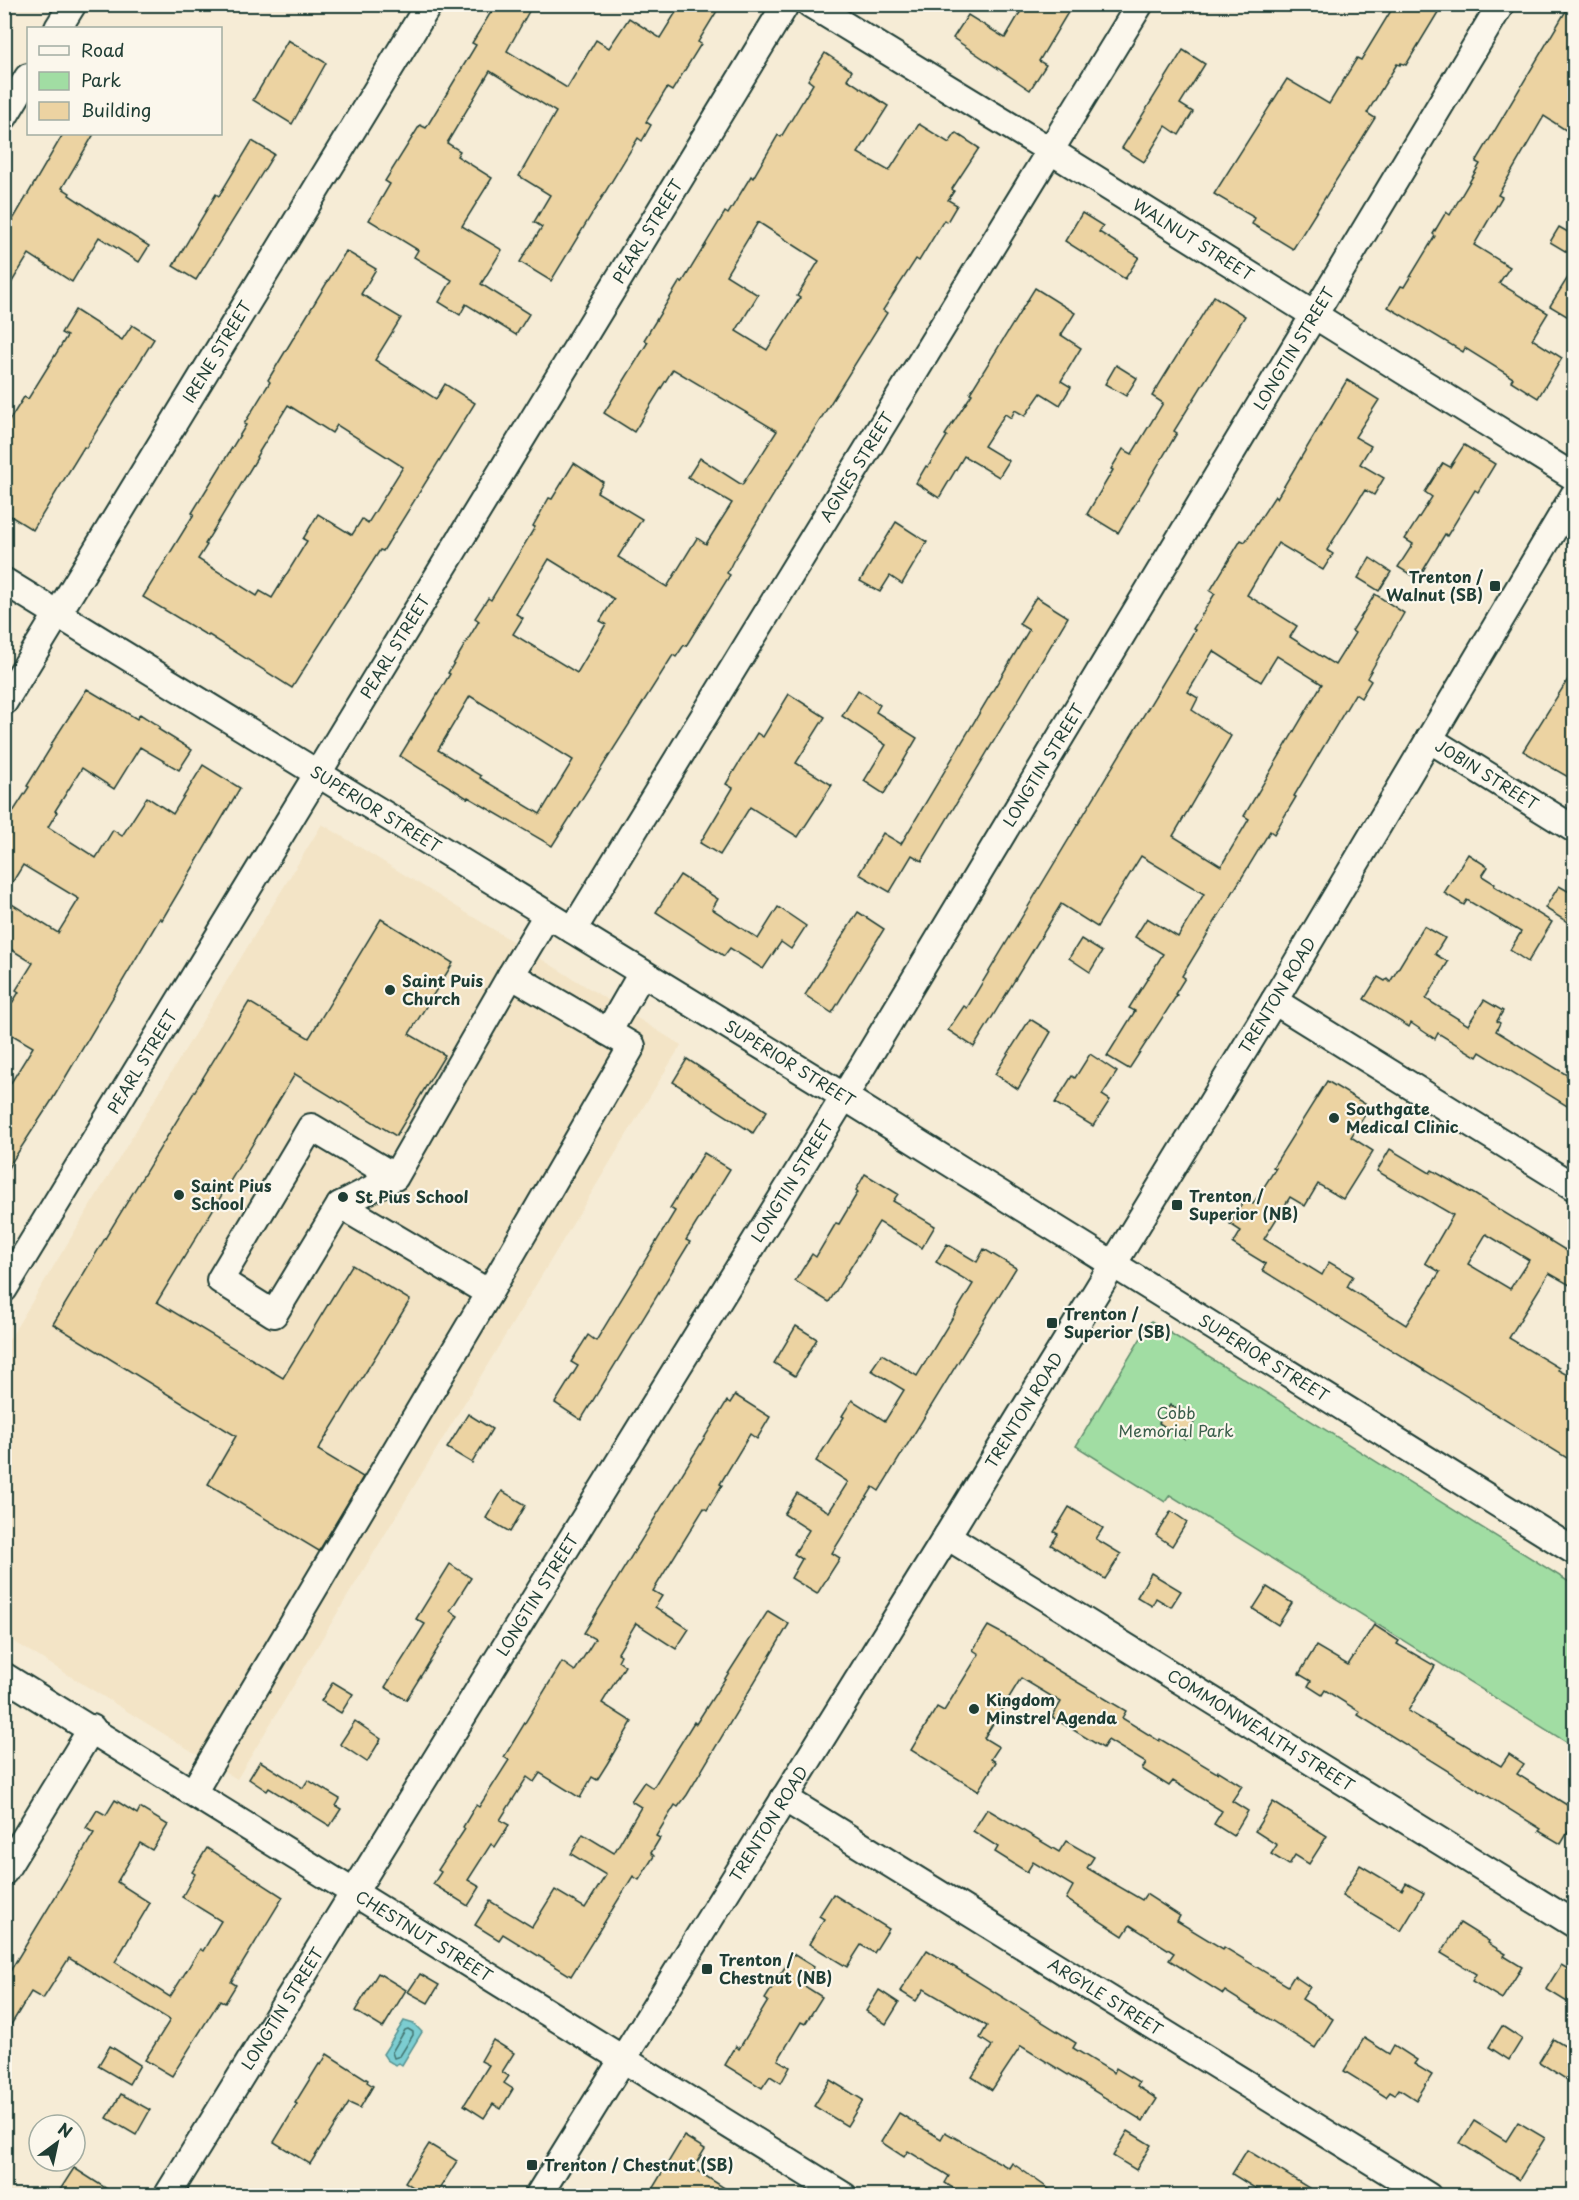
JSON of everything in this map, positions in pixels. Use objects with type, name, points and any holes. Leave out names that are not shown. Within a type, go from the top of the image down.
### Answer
[{"type":"street","points":[[59,27],[73,4]]},
{"type":"street","name":"IRENE STREET","points":[[4,702],[429,4]]},
{"type":"street","name":"PEARL STREET","points":[[4,1288],[786,4]]},
{"type":"street","name":"WALNUT STREET","points":[[810,4],[1575,477]]},
{"type":"street","name":"AGNES STREET","points":[[573,930],[1140,4]]},
{"type":"street","name":"LONGTIN STREET","points":[[167,2196],[844,1097],[1501,4]]},
{"type":"street","points":[[4,117],[27,79]]},
{"type":"street","name":"TRENTON ROAD","points":[[538,2196],[1275,1001],[1575,495]]},
{"type":"street","name":"SUPERIOR STREET","points":[[4,580],[844,1097],[1575,1551]]},
{"type":"street","name":"JOBIN STREET","points":[[1430,739],[1575,829]]},
{"type":"street","points":[[394,1177],[311,1127],[220,1280],[274,1314],[340,1204],[394,1177],[548,915]]},
{"type":"street","points":[[608,1032],[642,973]]},
{"type":"street","points":[[194,1791],[489,1293],[632,1046],[511,975]]},
{"type":"street","points":[[1275,1001],[1575,1187]]},
{"type":"street","points":[[340,1204],[489,1293]]},
{"type":"street","name":"COMMONWEALTH STREET","points":[[946,1536],[1575,1924]]},
{"type":"street","name":"CHESTNUT STREET","points":[[4,1676],[194,1791],[844,2196]]},
{"type":"street","points":[[4,1872],[92,1728]]},
{"type":"street","name":"ARGYLE STREET","points":[[784,1798],[1428,2196]]},
{"type":"shaded area","name":"St Pius School","points":[[322,824],[681,1045],[237,1779],[5,1636],[4,1348]]},
{"type":"green space","name":"Cobb Memorial Park","points":[[1151,1321],[1574,1585],[1574,1747],[1170,1495],[1165,1502],[1076,1446]]},
{"type":"water","points":[[404,2021],[414,2024],[422,2032],[402,2065],[399,2063],[395,2065],[383,2054]]},
{"type":"building","points":[[496,4],[533,4],[507,51],[567,88],[596,40],[609,48],[629,18],[660,38],[681,4],[707,4],[717,11],[698,42],[701,44],[672,91],[667,88],[646,122],[651,125],[642,141],[638,138],[551,281],[520,262],[542,227],[534,222],[550,195],[519,176],[556,112],[490,71],[447,143],[460,151],[457,156],[492,178],[462,226],[502,250],[481,284],[529,314],[516,335],[466,304],[460,315],[439,302],[452,280],[414,257],[418,250],[369,220],[390,184],[385,181],[420,125],[426,128],[476,45],[472,43]]},
{"type":"building","points":[[1025,4],[1073,4],[1039,61],[1046,65],[1030,90],[953,38],[968,15],[1005,38]]},
{"type":"building","points":[[1395,4],[1443,4],[1406,65],[1397,64],[1367,113],[1375,118],[1293,249],[1252,224],[1255,218],[1214,194],[1287,79],[1329,104],[1357,58],[1361,60]]},
{"type":"building","points":[[1570,4],[1575,4],[1575,136],[1544,116],[1498,195],[1502,197],[1474,245],[1510,267],[1499,283],[1548,313],[1532,339],[1562,358],[1538,398],[1511,381],[1513,378],[1465,348],[1463,352],[1388,307],[1401,286],[1404,287],[1435,236],[1433,234],[1446,212],[1450,215],[1480,164],[1476,162]]},
{"type":"building","points":[[288,40],[326,63],[292,124],[253,100]]},
{"type":"building","points":[[1183,50],[1205,64],[1180,104],[1193,112],[1179,135],[1166,126],[1144,162],[1122,148]]},
{"type":"building","points":[[825,53],[852,71],[847,79],[888,106],[858,153],[889,171],[919,124],[949,143],[956,133],[979,148],[952,189],[954,191],[948,200],[957,205],[947,222],[944,220],[919,261],[916,259],[883,310],[887,313],[733,561],[727,573],[730,575],[686,646],[684,645],[676,657],[673,655],[552,846],[467,798],[400,756],[479,621],[475,618],[488,598],[491,600],[535,527],[533,526],[549,498],[552,499],[574,463],[603,482],[597,492],[642,519],[618,557],[667,587],[697,538],[706,544],[732,503],[688,477],[700,458],[742,485],[777,431],[673,369],[634,432],[604,413],[648,342],[644,340],[680,281],[682,283],[725,212],[728,214],[751,176],[753,178],[778,135],[781,137],[813,84],[808,80]],"holes":[[[758,222],[819,261],[797,296],[800,298],[767,350],[736,331],[758,295],[726,275]],[[549,559],[614,599],[600,621],[606,624],[577,673],[513,634],[523,618],[516,614]],[[470,696],[573,760],[540,814],[438,750]]]},
{"type":"building","points":[[62,135],[93,135],[62,188],[70,193],[69,195],[149,246],[139,262],[99,237],[72,282],[29,254],[4,295],[4,235]]},
{"type":"building","points":[[252,141],[274,154],[196,280],[173,266],[216,194],[219,196]]},
{"type":"building","points":[[1082,213],[1103,226],[1099,232],[1139,257],[1125,279],[1065,241]]},
{"type":"building","points":[[1559,227],[1575,236],[1575,257],[1550,242]]},
{"type":"building","points":[[346,251],[376,269],[361,294],[401,318],[375,360],[436,399],[445,384],[475,403],[383,551],[380,550],[292,688],[209,635],[143,597],[246,425],[244,424],[270,382],[268,380]],"holes":[[[288,405],[332,433],[337,425],[403,467],[368,523],[362,519],[352,535],[318,514],[303,539],[307,541],[272,598],[260,591],[257,596],[198,559]]]},
{"type":"building","points":[[1575,266],[1575,321],[1550,306]]},
{"type":"building","points":[[1035,288],[1075,313],[1061,335],[1081,348],[1061,381],[1071,387],[1060,405],[1041,393],[1025,416],[1015,410],[1011,418],[1005,414],[984,446],[1009,461],[999,477],[964,456],[939,498],[916,483],[947,436],[945,435]]},
{"type":"building","points":[[1214,296],[1245,316],[1174,431],[1177,433],[1118,533],[1087,514],[1123,449],[1132,454],[1163,403],[1152,396]]},
{"type":"building","points":[[75,310],[122,340],[132,325],[154,339],[33,530],[4,512],[4,429],[24,397],[28,399],[67,336],[61,333]]},
{"type":"building","points":[[1116,365],[1137,378],[1126,396],[1105,384]]},
{"type":"building","points":[[1347,380],[1379,400],[1355,437],[1371,446],[1360,464],[1384,478],[1374,495],[1365,490],[1327,550],[1333,554],[1323,570],[1278,543],[1247,595],[1297,626],[1290,637],[1335,665],[1355,633],[1352,631],[1375,594],[1404,613],[1367,678],[1371,681],[1361,698],[1355,694],[1274,834],[1270,831],[1182,976],[1185,978],[1175,994],[1177,995],[1129,1069],[1107,1056],[1135,1011],[1129,1008],[1163,954],[1135,937],[1147,918],[1178,937],[1204,894],[1141,856],[1097,927],[1061,904],[974,1047],[948,1030],[964,1006],[967,1008],[1195,630],[1193,629],[1215,594],[1210,591],[1241,540],[1245,542],[1275,496],[1277,498]],"holes":[[[1213,651],[1261,682],[1277,656],[1322,684],[1244,816],[1249,819],[1221,866],[1173,836],[1231,736],[1192,710],[1198,698],[1188,692]]]},
{"type":"building","points":[[1464,445],[1495,464],[1478,492],[1475,490],[1447,536],[1445,534],[1418,579],[1398,567],[1413,544],[1405,539],[1432,497],[1425,492],[1443,463],[1450,467]]},
{"type":"building","points":[[896,522],[927,542],[902,584],[890,576],[880,592],[860,581]]},
{"type":"building","points":[[1370,558],[1391,572],[1379,591],[1358,578]]},
{"type":"building","points":[[1036,597],[1068,617],[922,861],[912,855],[890,892],[859,874],[883,833],[901,844],[1029,630],[1019,624]]},
{"type":"building","points":[[1575,668],[1575,781],[1523,751]]},
{"type":"building","points":[[87,689],[137,719],[140,714],[160,727],[158,729],[192,750],[179,770],[140,747],[114,789],[82,768],[55,811],[57,812],[48,827],[96,858],[113,830],[122,836],[147,797],[173,814],[203,765],[240,788],[52,1100],[4,1174],[4,1094],[33,1047],[4,1030],[4,1016],[19,992],[16,990],[33,963],[4,945],[4,899],[58,933],[79,899],[23,865],[4,896],[4,826],[29,787],[27,786],[50,746]]},
{"type":"building","points":[[858,690],[880,705],[876,712],[917,738],[884,794],[864,781],[886,745],[842,716]]},
{"type":"building","points":[[789,694],[825,717],[796,763],[832,785],[798,837],[750,807],[720,855],[700,843],[733,788],[726,784],[757,733],[763,737]]},
{"type":"building","points":[[1468,854],[1488,867],[1482,876],[1495,884],[1494,886],[1552,922],[1528,962],[1510,950],[1521,932],[1467,900],[1464,905],[1444,893]]},
{"type":"building","points":[[680,875],[718,899],[712,909],[758,939],[778,907],[806,926],[791,949],[781,942],[763,969],[730,948],[724,956],[656,912]]},
{"type":"building","points":[[1559,886],[1575,895],[1575,927],[1545,908]]},
{"type":"building","points":[[858,912],[884,929],[832,1013],[805,995]]},
{"type":"building","points":[[381,919],[453,963],[409,1034],[445,1055],[396,1136],[295,1074],[157,1302],[283,1378],[352,1265],[410,1300],[318,1450],[363,1477],[319,1551],[208,1484],[236,1436],[53,1324],[249,1002],[309,1038]]},
{"type":"building","points":[[1424,926],[1445,938],[1435,954],[1448,962],[1426,999],[1468,1025],[1484,1000],[1503,1011],[1497,1021],[1500,1023],[1496,1031],[1575,1080],[1575,1111],[1480,1052],[1477,1057],[1438,1033],[1435,1039],[1411,1023],[1409,1027],[1364,999],[1378,977],[1390,982]]},
{"type":"building","points":[[1081,939],[1102,952],[1090,972],[1069,958]]},
{"type":"building","points":[[1030,1019],[1051,1032],[1018,1089],[995,1074]]},
{"type":"building","points":[[1090,1054],[1117,1072],[1102,1095],[1110,1100],[1093,1126],[1055,1103],[1072,1076],[1075,1078]]},
{"type":"building","points":[[687,1059],[767,1111],[753,1133],[673,1082]]},
{"type":"building","points":[[1327,1081],[1370,1107],[1351,1137],[1373,1151],[1343,1199],[1318,1184],[1305,1206],[1290,1197],[1264,1239],[1322,1275],[1329,1262],[1353,1276],[1347,1287],[1406,1325],[1440,1272],[1425,1263],[1453,1215],[1377,1171],[1390,1149],[1430,1173],[1432,1170],[1474,1194],[1575,1256],[1575,1288],[1549,1273],[1509,1338],[1575,1379],[1575,1463],[1262,1270],[1266,1264],[1233,1244],[1241,1231],[1230,1224],[1245,1199],[1253,1204],[1276,1168],[1273,1167]],"holes":[[[1486,1234],[1529,1260],[1510,1289],[1468,1264]]]},
{"type":"building","points":[[704,1153],[730,1169],[686,1240],[690,1242],[581,1420],[555,1403],[578,1366],[571,1362],[588,1335],[596,1341],[675,1211],[670,1208]]},
{"type":"building","points":[[865,1174],[898,1194],[893,1201],[935,1226],[922,1248],[879,1222],[829,1302],[795,1281],[812,1254],[816,1257],[836,1223],[839,1224],[858,1192],[856,1190]]},
{"type":"building","points":[[947,1244],[977,1262],[984,1249],[1016,1268],[879,1491],[873,1487],[832,1553],[840,1558],[817,1594],[791,1578],[802,1559],[794,1554],[809,1530],[784,1514],[797,1493],[829,1512],[848,1482],[816,1461],[852,1400],[885,1421],[904,1390],[871,1370],[882,1354],[917,1376],[973,1284],[936,1262]]},
{"type":"building","points":[[796,1326],[817,1339],[795,1376],[774,1363]]},
{"type":"building","points":[[735,1395],[770,1417],[757,1439],[750,1434],[707,1510],[704,1508],[653,1591],[662,1596],[655,1607],[689,1629],[676,1649],[636,1623],[618,1653],[621,1655],[618,1661],[625,1666],[602,1703],[632,1722],[597,1780],[592,1777],[580,1798],[540,1773],[534,1782],[527,1777],[500,1820],[509,1825],[495,1847],[491,1844],[468,1880],[480,1887],[468,1906],[433,1884],[441,1872],[438,1870],[465,1829],[463,1827],[476,1805],[479,1807],[509,1760],[504,1757],[562,1662],[575,1671],[595,1639],[584,1633],[727,1401],[730,1403]]},
{"type":"building","points":[[1170,1405],[1196,1419],[1184,1439],[1159,1423]]},
{"type":"building","points":[[468,1414],[492,1429],[472,1463],[447,1448]]},
{"type":"building","points":[[502,1491],[526,1505],[510,1532],[486,1518]]},
{"type":"building","points":[[1069,1507],[1103,1528],[1096,1539],[1121,1554],[1105,1579],[1051,1545],[1058,1534],[1054,1532]]},
{"type":"building","points":[[1171,1511],[1187,1522],[1172,1546],[1156,1535]]},
{"type":"building","points":[[450,1564],[471,1578],[450,1611],[458,1616],[406,1700],[385,1687],[425,1624],[416,1619]]},
{"type":"building","points":[[1151,1573],[1181,1591],[1171,1607],[1156,1598],[1152,1606],[1137,1597]]},
{"type":"building","points":[[1267,1587],[1292,1603],[1278,1625],[1253,1609]]},
{"type":"building","points":[[768,1611],[789,1624],[687,1795],[678,1807],[675,1805],[656,1836],[660,1838],[651,1853],[654,1856],[639,1880],[633,1876],[571,1976],[503,1934],[499,1940],[475,1925],[490,1901],[532,1927],[555,1890],[585,1908],[606,1875],[571,1854],[583,1834],[614,1853],[641,1807],[631,1801],[644,1782],[653,1788]]},
{"type":"building","points":[[1374,1625],[1399,1641],[1397,1644],[1435,1666],[1408,1711],[1501,1766],[1509,1754],[1524,1764],[1517,1774],[1575,1810],[1575,1836],[1568,1832],[1561,1844],[1539,1831],[1541,1829],[1358,1715],[1360,1712],[1325,1690],[1322,1695],[1308,1686],[1311,1681],[1299,1674],[1316,1646],[1348,1665]]},
{"type":"building","points":[[988,1626],[1016,1641],[1042,1661],[1126,1711],[1122,1718],[1242,1786],[1232,1801],[1248,1811],[1233,1836],[1214,1824],[1222,1811],[1173,1781],[1169,1786],[1142,1769],[1146,1763],[1108,1740],[1103,1748],[1052,1717],[1061,1702],[1021,1678],[984,1738],[999,1747],[991,1759],[996,1762],[978,1791],[911,1750],[937,1707],[944,1711],[979,1654],[973,1650]]},
{"type":"building","points":[[333,1682],[353,1694],[341,1713],[321,1701]]},
{"type":"building","points":[[355,1721],[381,1739],[367,1762],[340,1744]]},
{"type":"building","points":[[260,1761],[303,1788],[308,1780],[340,1799],[336,1806],[341,1809],[330,1826],[269,1788],[267,1791],[249,1779]]},
{"type":"building","points":[[115,1800],[137,1814],[140,1808],[168,1825],[152,1850],[140,1843],[117,1882],[150,1903],[115,1962],[170,1997],[200,1949],[203,1951],[221,1921],[182,1897],[195,1874],[192,1872],[207,1848],[283,1897],[231,1982],[236,1985],[225,2003],[220,2000],[172,2076],[145,2060],[170,2020],[69,1958],[43,1999],[31,1992],[4,2036],[4,1981],[94,1833],[86,1828],[97,1810],[106,1815]]},
{"type":"building","points":[[1273,1802],[1327,1836],[1309,1864],[1295,1855],[1289,1865],[1271,1854],[1277,1845],[1255,1831]]},
{"type":"building","points":[[987,1809],[1059,1852],[1066,1841],[1094,1857],[1087,1868],[1142,1900],[1146,1894],[1180,1916],[1177,1921],[1288,1986],[1294,1976],[1310,1987],[1302,1999],[1333,2019],[1315,2048],[1225,1991],[1223,1994],[1169,1960],[1174,1953],[1130,1925],[1123,1936],[1066,1899],[1073,1886],[1033,1862],[1027,1872],[995,1852],[998,1847],[973,1831]]},
{"type":"building","points":[[1360,1865],[1402,1890],[1406,1883],[1424,1893],[1401,1931],[1342,1896]]},
{"type":"building","points":[[833,1894],[889,1929],[874,1953],[861,1945],[847,1967],[809,1944],[824,1919],[819,1916]]},
{"type":"building","points":[[1460,1923],[1489,1941],[1488,1943],[1506,1954],[1504,1956],[1522,1967],[1502,1999],[1472,1981],[1476,1974],[1441,1953]]},
{"type":"building","points":[[927,1950],[1076,2043],[1073,2048],[1114,2073],[1116,2068],[1139,2082],[1137,2086],[1157,2099],[1143,2121],[1021,2046],[992,2090],[972,2077],[992,2046],[980,2038],[987,2026],[924,1989],[916,2001],[900,1991]]},
{"type":"building","points":[[793,1954],[814,1967],[803,1985],[822,1997],[805,2024],[801,2022],[778,2060],[790,2067],[781,2083],[770,2076],[762,2088],[725,2065],[736,2046],[739,2049],[768,2001],[765,1999]]},
{"type":"building","points":[[1561,1965],[1575,1973],[1575,1989],[1567,2002],[1546,1989]]},
{"type":"building","points":[[378,1973],[406,1990],[383,2028],[355,2011]]},
{"type":"building","points":[[420,1974],[439,1985],[428,2003],[408,1992]]},
{"type":"building","points":[[879,1990],[899,2003],[886,2024],[866,2011]]},
{"type":"building","points":[[1502,2026],[1522,2039],[1509,2060],[1489,2047]]},
{"type":"building","points":[[1364,2038],[1389,2054],[1394,2045],[1417,2060],[1414,2064],[1432,2075],[1416,2100],[1399,2089],[1395,2095],[1390,2092],[1386,2097],[1344,2071]]},
{"type":"building","points":[[1553,2039],[1575,2052],[1575,2085],[1539,2062]]},
{"type":"building","points":[[493,2040],[514,2053],[502,2072],[509,2076],[504,2083],[513,2089],[501,2109],[493,2104],[484,2118],[464,2105],[489,2065],[481,2061]]},
{"type":"building","points":[[110,2046],[140,2065],[129,2084],[98,2066]]},
{"type":"building","points":[[327,2054],[368,2080],[367,2082],[373,2086],[360,2108],[349,2103],[310,2164],[274,2142],[297,2104],[295,2103]]},
{"type":"building","points":[[830,2080],[863,2100],[847,2126],[814,2106]]},
{"type":"building","points":[[121,2094],[150,2110],[136,2135],[107,2118]]},
{"type":"building","points":[[899,2113],[941,2139],[945,2132],[1009,2168],[1012,2163],[1059,2196],[965,2196],[945,2183],[949,2176],[908,2151],[904,2157],[881,2142]]},
{"type":"building","points":[[1474,2121],[1506,2141],[1518,2122],[1545,2138],[1519,2180],[1460,2143]]},
{"type":"building","points":[[1128,2131],[1151,2145],[1136,2170],[1113,2156]]},
{"type":"building","points":[[684,2136],[705,2149],[693,2168],[737,2196],[648,2196]]},
{"type":"building","points":[[429,2144],[457,2161],[435,2196],[427,2196],[405,2182]]},
{"type":"building","points":[[1247,2150],[1322,2196],[1254,2196],[1258,2190],[1232,2174]]},
{"type":"building","points":[[71,2173],[82,2173],[118,2196],[56,2196]]},
{"type":"place","name":"Trenton / Walnut (SB)","points":[[1495,586]]},
{"type":"place","name":"Saint Puis Church","points":[[390,990]]},
{"type":"place","name":"Southgate Medical Clinic","points":[[1334,1118]]},
{"type":"place","name":"Saint Pius School","points":[[179,1195]]},
{"type":"place","name":"St Pius School","points":[[343,1197]]},
{"type":"place","name":"Trenton / Superior (NB)","points":[[1177,1205]]},
{"type":"place","name":"Trenton / Superior (SB)","points":[[1052,1323]]},
{"type":"place","name":"Kingdom Minstrel Agenda","points":[[974,1709]]},
{"type":"place","name":"Trenton / Chestnut (NB)","points":[[707,1969]]},
{"type":"place","name":"Trenton / Chestnut (SB)","points":[[532,2165]]}]
